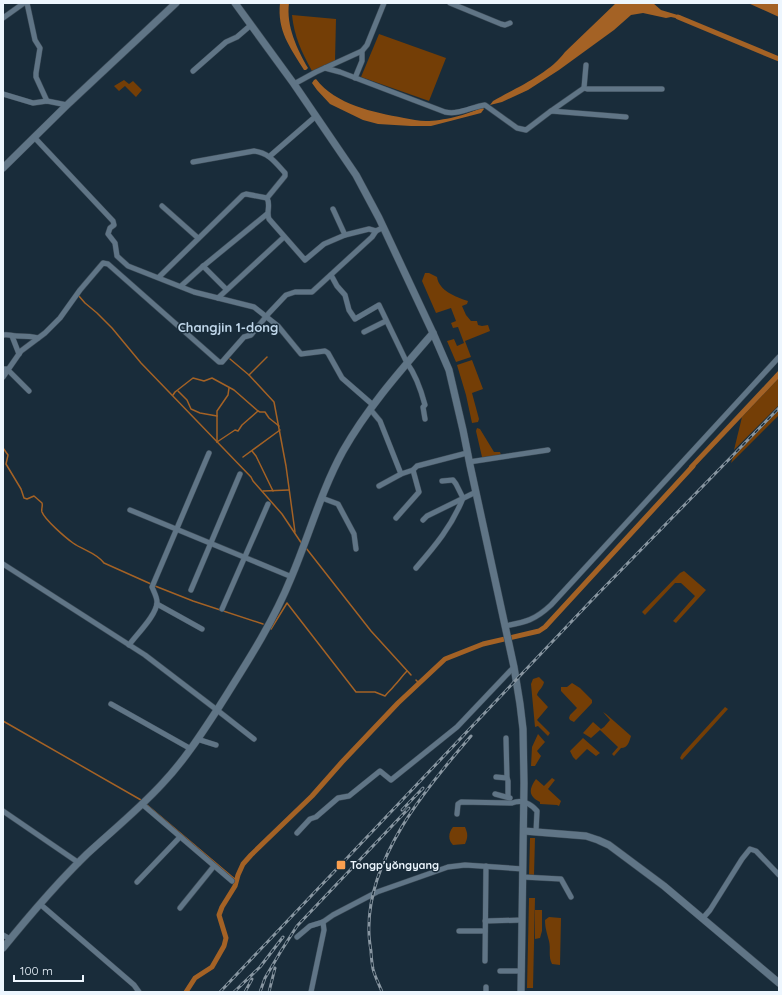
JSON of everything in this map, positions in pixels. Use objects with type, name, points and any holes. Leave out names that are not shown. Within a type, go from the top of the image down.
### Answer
[{"type":"main road","points":[[3,168],[67,105],[176,3]]},
{"type":"main road","points":[[235,3],[294,84],[356,175],[384,227],[449,370],[514,667],[523,729],[520,801],[524,831],[522,992]]},
{"type":"main road","points":[[3,948],[40,904],[79,862],[163,783],[198,739],[267,629],[292,577],[329,479],[340,458],[371,407],[433,333]]},
{"type":"main road","points":[[524,831],[586,836],[609,845],[664,886],[779,983]]},
{"type":"street","points":[[3,18],[26,3],[36,40],[40,48],[36,77],[47,101]]},
{"type":"street","points":[[294,84],[362,51],[367,45],[384,3]]},
{"type":"street","points":[[450,3],[461,5],[505,26],[510,23]]},
{"type":"street","points":[[193,71],[226,42],[237,37],[251,26]]},
{"type":"street","points":[[355,78],[362,61],[362,51]]},
{"type":"street","points":[[584,88],[586,65]]},
{"type":"street","points":[[325,68],[452,113],[485,104],[517,128],[523,130],[529,129],[584,88],[611,90],[662,89]]},
{"type":"street","points":[[3,94],[33,103],[47,101],[67,105]]},
{"type":"street","points":[[551,112],[626,117]]},
{"type":"street","points":[[270,156],[316,116]]},
{"type":"street","points":[[34,138],[113,221],[114,225],[110,228],[108,234],[115,243],[117,256],[133,268],[194,292],[254,307],[278,326],[301,354],[325,351],[328,352],[342,378],[371,407],[380,421],[401,474]]},
{"type":"street","points":[[193,162],[254,151],[262,152],[270,156],[285,173],[285,176],[267,198]]},
{"type":"street","points":[[159,277],[243,195],[246,194],[267,198]]},
{"type":"street","points":[[267,198],[269,202],[267,214],[269,219],[305,260],[324,244],[345,235],[370,229],[376,231]]},
{"type":"street","points":[[162,206],[198,238]]},
{"type":"street","points":[[333,209],[345,235]]},
{"type":"street","points":[[182,286],[203,266],[267,214]]},
{"type":"street","points":[[3,377],[5,369],[18,354],[45,333],[60,318],[80,290],[103,263],[117,272],[219,362],[222,362],[244,338],[251,336],[266,316],[286,295],[295,292],[312,292],[372,237],[376,231],[384,227]]},
{"type":"street","points":[[218,298],[284,237]]},
{"type":"street","points":[[203,266],[226,289]]},
{"type":"street","points":[[331,275],[337,286],[345,295],[349,310],[355,319],[379,305],[422,393],[425,405],[423,407],[425,419]]},
{"type":"street","points":[[364,332],[386,321]]},
{"type":"street","points":[[3,335],[10,334],[12,336],[30,336],[38,338]]},
{"type":"street","points":[[12,336],[18,354]]},
{"type":"street","points":[[506,629],[536,618],[552,606],[779,357]]},
{"type":"street","points":[[5,369],[29,391]]},
{"type":"street","points":[[469,462],[548,450]]},
{"type":"street","points":[[129,645],[143,629],[157,604],[156,595],[152,587],[209,453]]},
{"type":"street","points":[[379,486],[401,474],[413,470],[417,466],[468,453]]},
{"type":"street","points":[[396,518],[419,492],[413,470]]},
{"type":"street","points":[[191,590],[240,474]]},
{"type":"street","points":[[442,481],[453,480],[463,498]]},
{"type":"street","points":[[423,520],[427,516],[476,492]]},
{"type":"street","points":[[322,498],[338,504],[354,534],[356,549]]},
{"type":"street","points":[[416,568],[437,544],[456,513],[463,498]]},
{"type":"street","points":[[222,609],[268,504]]},
{"type":"street","points":[[130,510],[292,577]]},
{"type":"street","points":[[3,564],[129,645],[254,739]]},
{"type":"street","points":[[157,604],[202,629]]},
{"type":"street","points":[[297,833],[310,819],[316,817],[338,798],[349,796],[380,771],[391,780],[457,727],[514,667]]},
{"type":"street","points":[[111,704],[191,749]]},
{"type":"street","points":[[506,738],[508,797]]},
{"type":"street","points":[[198,739],[216,745]]},
{"type":"street","points":[[496,777],[507,778]]},
{"type":"street","points":[[495,794],[533,806],[537,811],[536,832]]},
{"type":"street","points":[[457,814],[458,804],[461,802],[512,803],[520,801]]},
{"type":"street","points":[[142,804],[232,881]]},
{"type":"street","points":[[3,811],[79,862]]},
{"type":"street","points":[[137,882],[180,837]]},
{"type":"street","points":[[703,918],[750,849],[756,851],[779,875]]},
{"type":"street","points":[[297,937],[310,926],[323,922],[333,915],[377,892],[448,867],[456,865],[523,869]]},
{"type":"street","points":[[180,908],[214,866]]},
{"type":"street","points":[[485,961],[486,866]]},
{"type":"street","points":[[523,877],[561,879],[572,897]]},
{"type":"street","points":[[40,904],[134,985],[139,992]]},
{"type":"street","points":[[485,921],[522,920]]},
{"type":"street","points":[[311,992],[324,930],[323,922]]},
{"type":"street","points":[[459,931],[485,931]]},
{"type":"street","points":[[3,935],[10,939]]},
{"type":"street","points":[[500,971],[522,971]]},
{"type":"shaded area","points":[[280,3],[289,3],[289,20],[293,37],[308,68],[306,70],[304,70],[294,54],[286,38],[281,22]]},
{"type":"shaded area","points":[[616,3],[653,3],[661,10],[681,16],[683,19],[671,17],[666,18],[643,13],[631,15],[614,30],[559,70],[528,90],[502,102],[490,105],[493,101],[532,80],[551,67]]},
{"type":"shaded area","points":[[748,3],[779,3],[779,17]]},
{"type":"shaded area","points":[[292,15],[336,19],[335,61],[312,71],[299,44]]},
{"type":"shaded area","points":[[379,34],[446,58],[429,101],[361,77]]},
{"type":"shaded area","points":[[316,79],[324,88],[344,101],[368,110],[404,118],[432,121],[455,117],[482,107],[484,109],[481,113],[431,126],[378,124],[363,120],[330,104],[312,83]]},
{"type":"shaded area","points":[[124,80],[129,84],[133,81],[142,90],[136,97],[125,86],[119,91],[114,86]]},
{"type":"shaded area","points":[[425,273],[429,273],[437,277],[441,286],[449,293],[468,301],[467,304],[462,306],[466,315],[471,321],[477,321],[478,325],[482,326],[488,325],[490,331],[465,341],[471,357],[456,362],[447,341],[454,339],[457,346],[464,343],[458,327],[453,328],[451,323],[456,321],[451,308],[436,313],[422,281]]},
{"type":"shaded area","points":[[472,360],[483,389],[472,393],[479,419],[478,422],[472,423],[466,395],[457,365]]},
{"type":"shaded area","points":[[779,370],[779,378],[688,474],[689,466]]},
{"type":"shaded area","points":[[779,378],[779,405],[734,450],[742,417]]},
{"type":"shaded area","points":[[779,410],[779,415],[731,463],[733,457]]},
{"type":"shaded area","points":[[477,428],[480,429],[494,452],[500,452],[501,455],[482,457],[476,431]]},
{"type":"shaded area","points":[[684,571],[706,590],[676,623],[673,621],[695,596],[681,583],[675,583],[645,615],[642,612],[680,573]]},
{"type":"shaded area","points":[[539,677],[544,682],[537,695],[548,707],[537,720],[550,733],[548,736],[538,726],[535,727],[531,684],[533,679]]},
{"type":"shaded area","points":[[572,683],[580,688],[592,700],[592,703],[574,722],[569,718],[577,708],[561,691],[561,687],[567,687]]},
{"type":"shaded area","points":[[725,707],[728,709],[682,760],[680,758],[682,754]]},
{"type":"shaded area","points":[[603,712],[631,736],[627,746],[621,748],[614,756],[612,754],[618,747],[600,730],[591,738],[583,733],[593,722],[601,729],[604,727],[610,720]]},
{"type":"shaded area","points":[[538,734],[545,742],[537,751],[541,756],[535,766],[531,766],[532,747]]},
{"type":"shaded area","points":[[583,738],[600,753],[596,756],[587,749],[576,760],[570,751]]},
{"type":"shaded area","points":[[552,778],[555,780],[548,789],[561,801],[559,806],[540,804],[540,802],[533,797],[531,792],[532,786],[536,779],[544,786]]},
{"type":"shaded area","points":[[453,827],[465,827],[467,839],[465,844],[453,845],[451,843],[449,834]]},
{"type":"shaded area","points":[[530,838],[535,838],[534,875],[529,875]]},
{"type":"shaded area","points":[[529,898],[535,898],[533,988],[527,988]]},
{"type":"shaded area","points":[[535,910],[542,910],[542,931],[540,938],[535,939]]},
{"type":"shaded area","points":[[549,917],[561,918],[560,965],[552,964],[550,958],[550,944],[545,920]]},
{"type":"waterway","points":[[678,17],[779,59]]},
{"type":"waterway","points":[[78,295],[112,328],[141,363],[251,477],[282,514],[302,544]]},
{"type":"waterway","points":[[249,375],[267,357]]},
{"type":"waterway","points":[[230,359],[249,375],[274,402],[286,466],[295,532]]},
{"type":"waterway","points":[[173,395],[193,378],[204,381],[212,378],[234,390],[258,411],[265,412],[269,418],[279,426]]},
{"type":"waterway","points":[[217,442],[217,411],[228,395],[229,388]]},
{"type":"waterway","points":[[178,391],[187,400],[191,409],[200,413],[217,416]]},
{"type":"waterway","points":[[217,442],[235,430],[238,431],[242,425],[258,411]]},
{"type":"waterway","points":[[243,457],[280,430]]},
{"type":"waterway","points":[[3,448],[8,455],[6,464],[21,489],[24,498],[27,499],[34,496],[42,503],[42,512],[47,520],[56,529],[73,543],[94,554],[104,563],[151,584]]},
{"type":"waterway","points":[[252,451],[256,456],[273,491]]},
{"type":"waterway","points":[[186,992],[195,978],[212,967],[224,946],[226,938],[219,915],[222,907],[235,886],[243,864],[251,855],[312,796],[398,703],[445,659],[483,644],[539,631],[545,627],[693,466]]},
{"type":"waterway","points":[[263,491],[289,490]]},
{"type":"waterway","points":[[306,548],[371,631],[411,675]]},
{"type":"waterway","points":[[155,586],[193,601],[263,624]]},
{"type":"waterway","points":[[271,629],[287,603],[356,692],[375,692],[385,696],[407,671]]},
{"type":"waterway","points":[[416,680],[419,683]]},
{"type":"waterway","points":[[3,721],[141,800]]},
{"type":"waterway","points":[[147,805],[236,880]]},
{"type":"railway","points":[[220,992],[590,602],[779,408]]},
{"type":"railway","points":[[382,992],[373,969],[369,935],[371,906],[377,879],[388,852],[418,802],[471,736]]},
{"type":"railway","points":[[402,810],[423,788]]},
{"type":"railway","points":[[260,992],[265,978],[297,926],[409,808]]},
{"type":"railway","points":[[234,992],[260,967],[283,937]]},
{"type":"railway","points":[[269,992],[275,968]]},
{"type":"railway","points":[[245,992],[252,979]]},
{"type":"place","name":"Tongp'yŏngyang","points":[[341,865]]},
{"type":"district","name":"Changjin 1-dong","points":[[228,327]]}]
